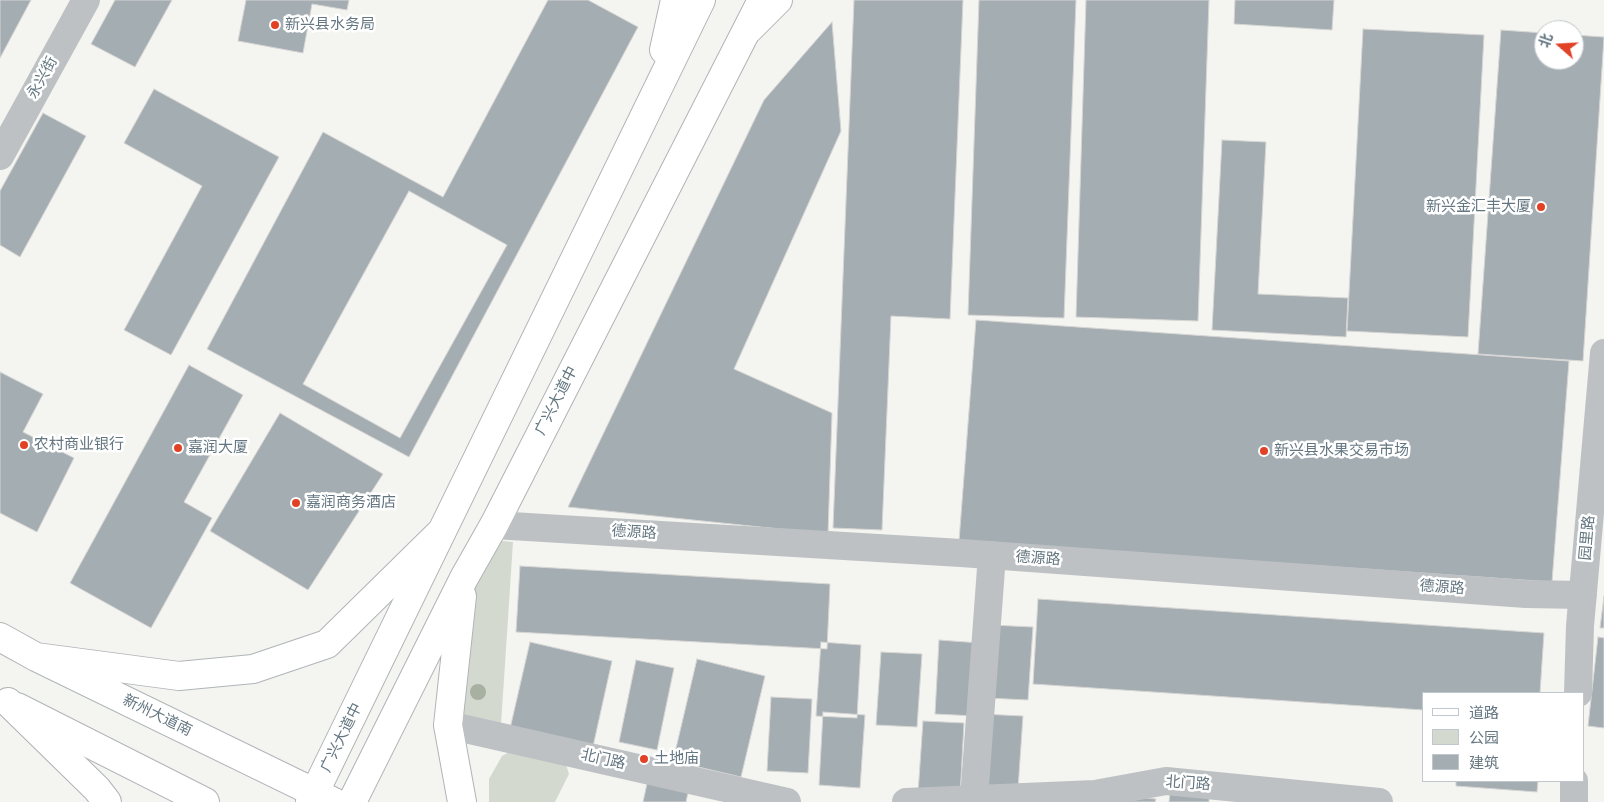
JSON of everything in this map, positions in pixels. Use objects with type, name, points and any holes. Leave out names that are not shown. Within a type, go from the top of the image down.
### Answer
[{"type":"main road","points":[[652,101],[675,0]]},
{"type":"main road","name":"广兴大道中","points":[[320,799],[445,528],[701,0]]},
{"type":"main road","name":"广兴大道中","points":[[352,802],[464,578],[494,525],[762,0]]},
{"type":"main road","points":[[746,32],[778,0]]},
{"type":"main road","points":[[36,657],[179,676],[253,670],[326,644],[445,528]]},
{"type":"main road","points":[[462,802],[448,725],[464,578]]},
{"type":"main road","name":"新州大道南","points":[[0,637],[36,657],[320,799]]},
{"type":"main road","points":[[4,700],[97,789],[107,802]]},
{"type":"main road","points":[[4,700],[205,802]]},
{"type":"street","name":"永兴街","points":[[0,156],[86,0]]},
{"type":"street","name":"园里路","points":[[1578,692],[1583,596],[1604,353]]},
{"type":"street","name":"德源路","points":[[494,525],[992,555],[1516,593],[1583,596]]},
{"type":"street","points":[[974,799],[992,555]]},
{"type":"street","name":"北门路","points":[[448,725],[787,802]]},
{"type":"street","name":"北门路","points":[[906,802],[1095,794],[1166,780],[1380,802]]},
{"type":"street","points":[[1574,782],[1574,802]]},
{"type":"green space","points":[[493,540],[513,542],[501,725],[457,718],[469,581]]},
{"type":"green space","points":[[519,747],[564,759],[569,774],[555,802],[489,802],[489,779],[502,756]]},
{"type":"building","points":[[0,0],[31,0],[0,58]]},
{"type":"building","points":[[115,0],[172,0],[135,67],[91,44]]},
{"type":"building","name":"新兴县水务局","points":[[246,0],[349,0],[347,10],[312,4],[303,53],[238,41]]},
{"type":"building","points":[[548,0],[588,0],[638,27],[409,457],[207,349],[323,132],[443,197]]},
{"type":"building","points":[[854,0],[963,0],[950,319],[891,316],[882,530],[833,528]]},
{"type":"building","points":[[979,0],[1076,0],[1064,318],[968,315]]},
{"type":"building","points":[[1086,0],[1209,0],[1198,321],[1076,317]]},
{"type":"building","points":[[1235,0],[1334,0],[1332,30],[1234,24]]},
{"type":"building","points":[[832,22],[841,131],[734,369],[832,413],[828,534],[568,507],[764,100]]},
{"type":"building","points":[[1363,29],[1484,35],[1468,337],[1347,331]]},
{"type":"building","name":"新兴金汇丰大厦","points":[[1501,30],[1534,32],[1534,70],[1584,70],[1584,36],[1604,37],[1583,361],[1478,354]]},
{"type":"building","points":[[154,89],[279,157],[171,355],[124,330],[202,186],[124,143]]},
{"type":"building","points":[[43,113],[86,136],[20,257],[0,245],[0,191]]},
{"type":"building","points":[[1222,140],[1266,142],[1258,294],[1348,298],[1346,337],[1212,330]]},
{"type":"building","points":[[409,191],[507,245],[400,438],[303,384]]},
{"type":"building","name":"新兴县水果交易市场","points":[[976,320],[1569,361],[1552,582],[959,541]]},
{"type":"building","name":"嘉润大厦","points":[[189,365],[243,395],[184,502],[212,518],[151,628],[70,583]]},
{"type":"building","name":"农村商业银行","points":[[0,372],[43,394],[23,432],[74,458],[37,532],[0,513]]},
{"type":"building","name":"嘉润商务酒店","points":[[280,413],[383,474],[308,590],[210,531]]},
{"type":"building","points":[[520,566],[830,584],[827,649],[516,632]]},
{"type":"building","points":[[1604,596],[1604,628],[1600,628]]},
{"type":"building","points":[[1038,599],[1544,633],[1540,692],[1422,692],[1422,710],[1033,684]]},
{"type":"building","points":[[991,625],[1033,627],[1028,700],[987,698]]},
{"type":"building","points":[[1598,637],[1604,638],[1604,728],[1588,726]]},
{"type":"building","points":[[939,640],[980,643],[976,716],[935,714]]},
{"type":"building","points":[[530,642],[612,661],[592,751],[509,733]]},
{"type":"building","points":[[821,642],[861,645],[857,718],[816,716]]},
{"type":"building","points":[[881,652],[922,654],[917,727],[876,725]]},
{"type":"building","points":[[697,659],[765,676],[741,777],[673,761]]},
{"type":"building","points":[[636,660],[674,668],[657,750],[619,742]]},
{"type":"building","points":[[771,697],[812,699],[808,773],[767,771]]},
{"type":"building","points":[[823,712],[865,715],[860,788],[819,785]]},
{"type":"building","points":[[982,714],[1023,716],[1018,789],[977,787]]},
{"type":"building","points":[[923,721],[964,723],[960,796],[918,793]]},
{"type":"building","points":[[648,779],[689,788],[686,802],[643,802]]},
{"type":"building","points":[[1456,782],[1538,782],[1537,792],[1456,786]]},
{"type":"building","points":[[1170,794],[1209,798],[1209,802],[1169,802]]},
{"type":"building","points":[[1116,795],[1156,799],[1155,802],[1115,802]]},
{"type":"place","name":"新兴县水务局","points":[[275,25]]},
{"type":"place","name":"新兴金汇丰大厦","points":[[1541,207]]},
{"type":"place","name":"农村商业银行","points":[[24,445]]},
{"type":"place","name":"嘉润大厦","points":[[178,448]]},
{"type":"place","name":"新兴县水果交易市场","points":[[1264,451]]},
{"type":"place","name":"嘉润商务酒店","points":[[296,503]]},
{"type":"place","name":"土地庙","points":[[644,759]]}]
